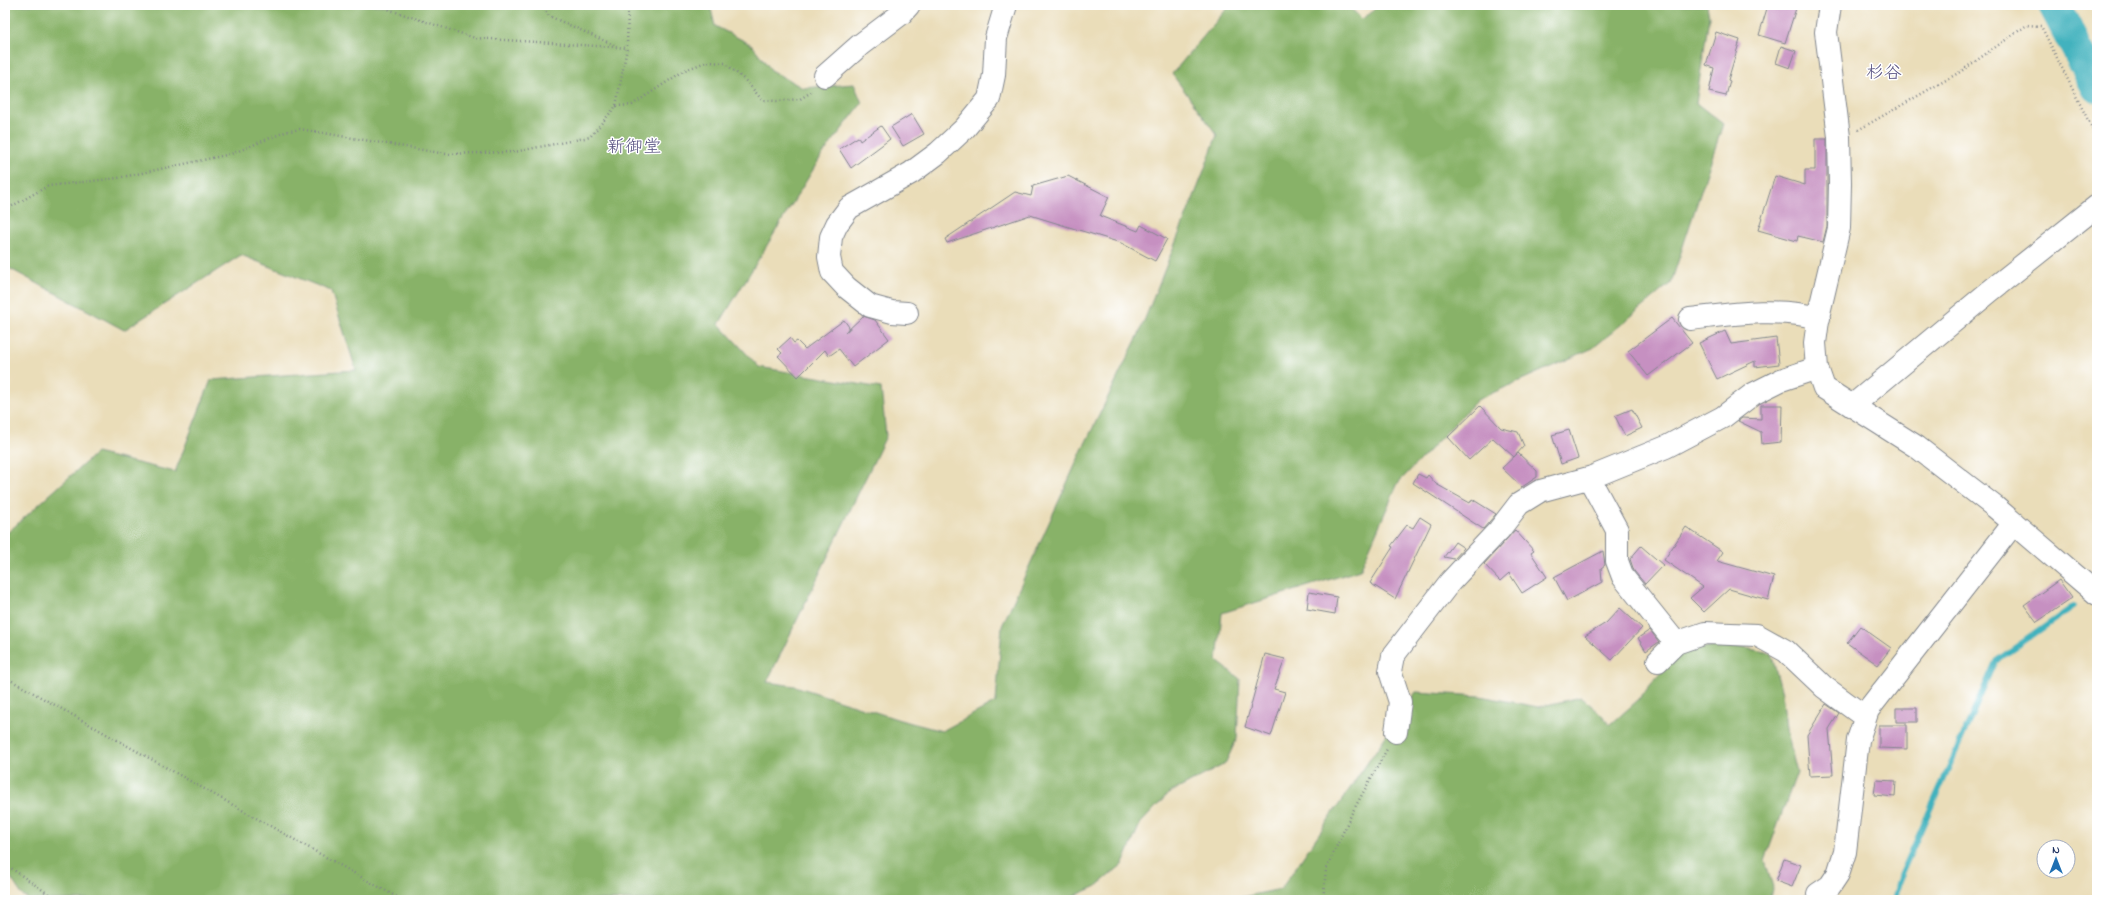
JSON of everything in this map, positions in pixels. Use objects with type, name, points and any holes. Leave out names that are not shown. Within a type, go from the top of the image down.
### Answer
[{"type":"street","points":[[825,76],[860,45],[901,14],[909,5]]},
{"type":"street","points":[[907,313],[892,312],[870,306],[846,287],[832,272],[829,257],[831,237],[837,224],[849,208],[911,173],[938,153],[965,128],[989,99],[994,75],[996,38],[1006,5]]},
{"type":"street","points":[[1830,5],[1826,32],[1839,137],[1839,228],[1815,343],[1817,368],[1824,388],[1916,447],[2014,523],[2097,594]]},
{"type":"street","points":[[1852,406],[1989,292],[2097,206]]},
{"type":"street","points":[[1690,319],[1761,311],[1804,314],[1819,318]]},
{"type":"street","points":[[1396,732],[1400,702],[1390,671],[1393,656],[1400,644],[1450,582],[1499,530],[1520,504],[1540,491],[1589,478],[1666,447],[1723,417],[1753,394],[1781,380],[1817,368]]},
{"type":"street","points":[[1589,478],[1616,530],[1617,561],[1623,577],[1676,643]]},
{"type":"street","points":[[1818,894],[1830,886],[1838,874],[1845,852],[1858,740],[1865,717],[1896,673],[2014,523]]},
{"type":"street","points":[[1658,661],[1676,643],[1705,633],[1757,635],[1786,651],[1824,687],[1865,717]]},
{"type":"path","points":[[382,5],[390,10],[475,38],[616,46],[627,48]]},
{"type":"path","points":[[541,5],[550,16],[616,46]]},
{"type":"path","points":[[5,210],[48,186],[118,178],[231,154],[285,132],[300,129],[446,154],[514,152],[590,137],[616,106],[627,48],[628,5]]},
{"type":"path","points":[[2092,5],[2097,15]]},
{"type":"path","points":[[1839,137],[1850,134],[1960,72],[2027,24],[2041,26],[2097,138]]},
{"type":"path","points":[[616,106],[632,105],[684,70],[706,62],[725,63],[747,82],[762,100],[800,100],[817,88],[825,76]]},
{"type":"path","points":[[5,677],[402,900]]},
{"type":"path","points":[[1323,900],[1326,869],[1352,813],[1396,732]]},
{"type":"path","points":[[5,864],[57,900]]},
{"type":"green space","points":[[5,5],[710,5],[715,26],[752,45],[772,71],[803,88],[854,84],[862,103],[822,155],[719,324],[759,367],[881,388],[886,436],[767,682],[795,686],[900,720],[942,731],[996,702],[1002,626],[1082,450],[1138,336],[1217,135],[1172,74],[1230,5],[1347,5],[1362,19],[1371,13],[1377,5],[1707,5],[1709,17],[1696,103],[1723,124],[1671,283],[1593,348],[1477,400],[1398,483],[1360,570],[1222,613],[1217,661],[1240,679],[1237,738],[1225,764],[1168,794],[1140,824],[1123,864],[1095,887],[1065,900],[29,900],[22,895],[5,869],[5,535],[96,453],[175,472],[211,380],[356,370],[331,291],[241,255],[124,330],[5,266]]},
{"type":"green space","points":[[1723,644],[1771,653],[1782,693],[1786,728],[1797,772],[1765,860],[1773,887],[1769,900],[1228,900],[1281,889],[1416,692],[1480,696],[1538,707],[1581,697],[1601,714],[1610,725],[1638,700],[1677,653]]},
{"type":"building","points":[[1768,5],[1797,5],[1785,43],[1759,35]]},
{"type":"building","points":[[1716,32],[1740,40],[1728,80],[1730,81],[1726,96],[1709,92],[1714,68],[1706,65]]},
{"type":"building","points":[[1781,46],[1796,51],[1790,68],[1776,63]]},
{"type":"building","points":[[912,114],[924,134],[903,146],[891,127]]},
{"type":"building","points":[[881,126],[890,139],[851,168],[839,149],[858,137],[860,141]]},
{"type":"building","points":[[1815,139],[1827,139],[1827,226],[1823,242],[1798,236],[1797,241],[1758,230],[1775,176],[1805,185],[1805,170],[1815,170]]},
{"type":"building","points":[[1068,176],[1109,197],[1100,216],[1138,231],[1141,225],[1167,239],[1155,261],[1121,243],[1030,215],[947,243],[945,239],[1015,192],[1031,196],[1033,186]]},
{"type":"building","points":[[863,316],[875,320],[889,339],[853,367],[839,349],[829,356],[825,350],[798,377],[778,356],[782,353],[778,349],[790,338],[794,343],[797,341],[805,349],[844,320],[849,327],[845,333]]},
{"type":"building","points":[[1672,318],[1692,343],[1648,376],[1628,351]]},
{"type":"building","points":[[1725,331],[1731,344],[1776,338],[1779,364],[1755,367],[1755,361],[1717,379],[1699,343]]},
{"type":"building","points":[[1761,405],[1782,405],[1781,442],[1762,444],[1761,432],[1738,421],[1742,418],[1761,419]]},
{"type":"building","points":[[1480,406],[1501,428],[1518,432],[1524,446],[1514,457],[1493,438],[1469,460],[1448,437]]},
{"type":"building","points":[[1632,409],[1642,428],[1625,436],[1615,416]]},
{"type":"building","points":[[1569,430],[1578,458],[1561,464],[1552,435]]},
{"type":"building","points":[[1518,453],[1537,471],[1537,477],[1522,487],[1502,468]]},
{"type":"building","points":[[1418,474],[1426,478],[1428,475],[1436,484],[1470,503],[1472,499],[1496,514],[1483,529],[1413,483]]},
{"type":"building","points":[[1420,517],[1431,524],[1395,599],[1370,583],[1393,547],[1391,546],[1407,525],[1413,528]]},
{"type":"building","points":[[1686,527],[1723,552],[1717,561],[1774,577],[1768,600],[1729,589],[1704,612],[1690,598],[1703,587],[1664,560]]},
{"type":"building","points":[[1515,530],[1534,551],[1531,553],[1547,577],[1522,593],[1509,573],[1500,581],[1484,564]]},
{"type":"building","points":[[1455,542],[1464,548],[1454,559],[1444,557]]},
{"type":"building","points":[[1641,546],[1663,565],[1645,584],[1634,571],[1630,559]]},
{"type":"building","points":[[1603,551],[1605,565],[1601,568],[1602,582],[1567,601],[1554,577]]},
{"type":"building","points":[[2059,580],[2072,598],[2037,622],[2024,605]]},
{"type":"building","points":[[1309,592],[1337,597],[1335,614],[1307,609]]},
{"type":"building","points":[[1620,608],[1642,628],[1612,660],[1585,636],[1606,623]]},
{"type":"building","points":[[1860,626],[1891,648],[1878,665],[1847,643]]},
{"type":"building","points":[[1650,630],[1659,642],[1646,651],[1638,638]]},
{"type":"building","points":[[1265,654],[1285,659],[1274,689],[1285,692],[1271,736],[1245,727]]},
{"type":"building","points":[[1826,704],[1839,713],[1829,729],[1833,775],[1810,776],[1807,735]]},
{"type":"building","points":[[1896,708],[1917,708],[1917,722],[1896,722]]},
{"type":"building","points":[[1879,725],[1907,725],[1907,749],[1879,748]]},
{"type":"building","points":[[1876,780],[1896,781],[1895,797],[1874,795]]},
{"type":"building","points":[[1784,859],[1801,865],[1792,887],[1776,881]]},
{"type":"waterway","points":[[2054,5],[2097,87]]},
{"type":"waterway","points":[[1894,900],[1898,882],[1996,661],[2074,606]]},
{"type":"district","name":"杉谷","points":[[1884,74]]},
{"type":"district","name":"新御堂","points":[[634,148]]}]
